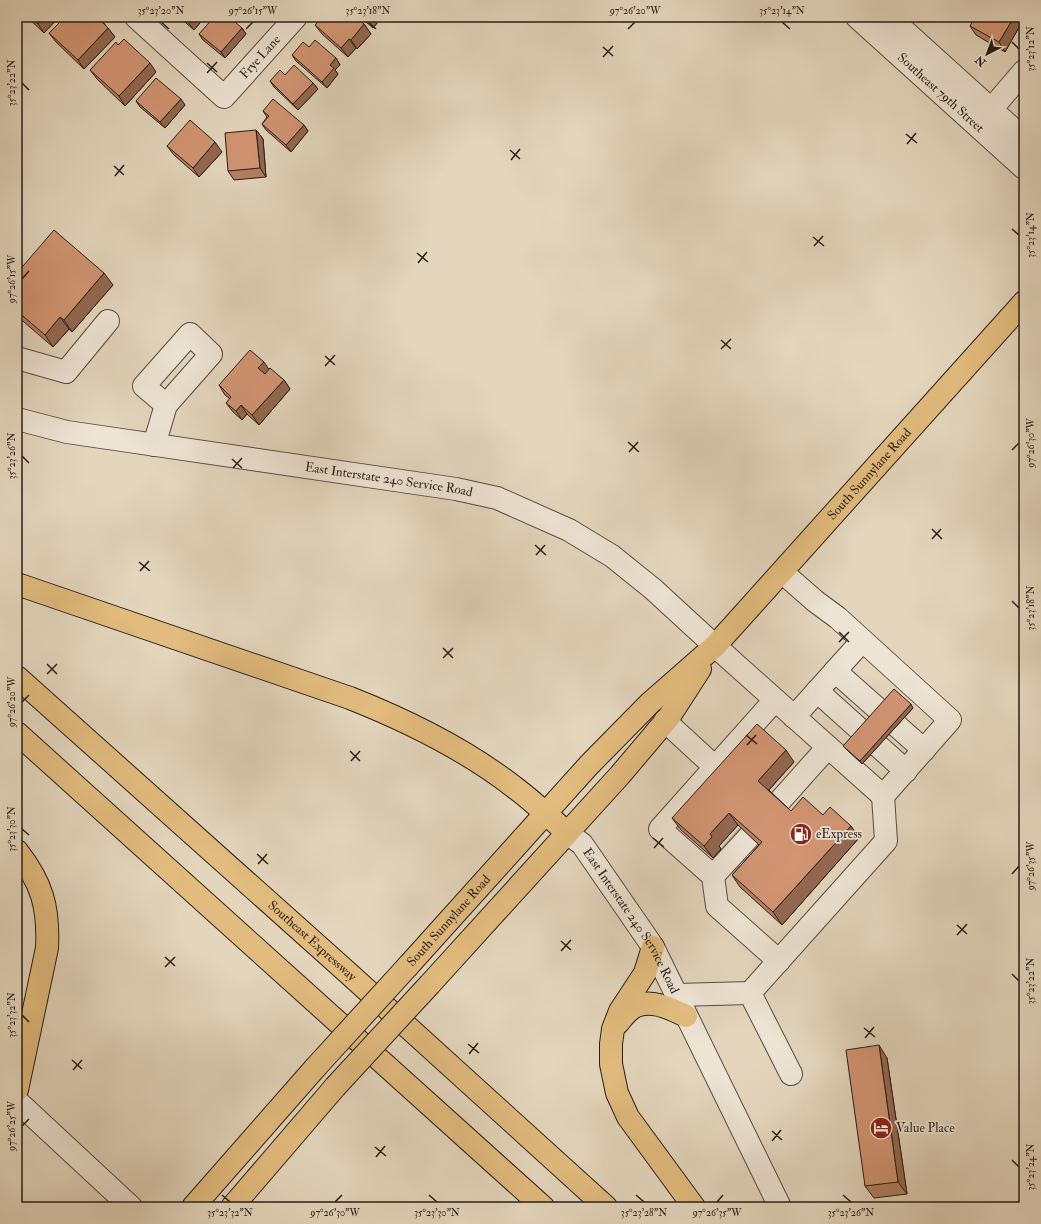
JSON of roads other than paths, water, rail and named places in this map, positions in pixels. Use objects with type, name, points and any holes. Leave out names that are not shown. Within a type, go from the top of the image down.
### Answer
[{"type":"main road","name":"South Sunnylane Road","points":[[193,1207],[315,1068],[589,765],[650,703],[715,646],[1024,302]]},
{"type":"main road","points":[[17,584],[350,698],[392,715],[438,738],[477,761],[514,787],[567,833]]},
{"type":"main road","name":"South Sunnylane Road","points":[[232,1207],[335,1087],[620,775],[665,721],[715,646]]},
{"type":"main road","name":"Southeast Expressway","points":[[17,677],[359,983],[606,1207]]},
{"type":"main road","points":[[17,733],[543,1207]]},
{"type":"main road","points":[[17,851],[33,874],[41,890],[45,902],[47,917],[47,948],[24,1029],[17,1090]]},
{"type":"main road","points":[[653,947],[645,973],[620,1011],[614,1028],[611,1044],[611,1064],[617,1093],[628,1117],[694,1207]]},
{"type":"main road","points":[[614,1028],[628,1011],[639,1005],[652,1004],[664,1006],[686,1016]]},
{"type":"street","name":"Frye Lane","points":[[136,17],[224,97],[296,17]]},
{"type":"street","name":"Southeast 79th Street","points":[[857,17],[884,22],[991,109],[1024,139]]},
{"type":"street","name":"Southeast 79th Street","points":[[884,22],[977,125],[1024,168]]},
{"type":"street","points":[[977,125],[1024,70]]},
{"type":"street","points":[[17,358],[66,372],[108,320]]},
{"type":"street","points":[[154,445],[166,405]]},
{"type":"street","name":"East Interstate 240 Service Road","points":[[17,419],[67,432],[456,488],[497,498],[569,530],[612,556],[653,589],[775,700],[821,687]]},
{"type":"street","points":[[676,995],[750,993],[886,841],[910,766],[950,720],[838,618],[815,602],[782,572]]},
{"type":"street","points":[[778,803],[828,747],[821,687],[862,641]]},
{"type":"street","points":[[821,687],[910,766]]},
{"type":"street","points":[[821,687],[910,766]]},
{"type":"street","points":[[775,700],[660,829],[713,876],[717,906],[779,961]]},
{"type":"street","points":[[665,721],[715,767]]},
{"type":"street","points":[[828,747],[910,766]]},
{"type":"street","name":"East Interstate 240 Service Road","points":[[567,833],[582,844],[653,947],[780,1207]]},
{"type":"street","points":[[713,876],[749,836]]},
{"type":"street","points":[[750,993],[791,1074]]},
{"type":"street","points":[[17,1101],[131,1207]]},
{"type":"tunnel","points":[[714,806],[749,837],[762,822]]},
{"type":"tunnel","points":[[699,823],[734,853]]},
{"type":"place","name":"eExpress","points":[[801,834]]},
{"type":"place","name":"Value Place","points":[[881,1128]]}]
